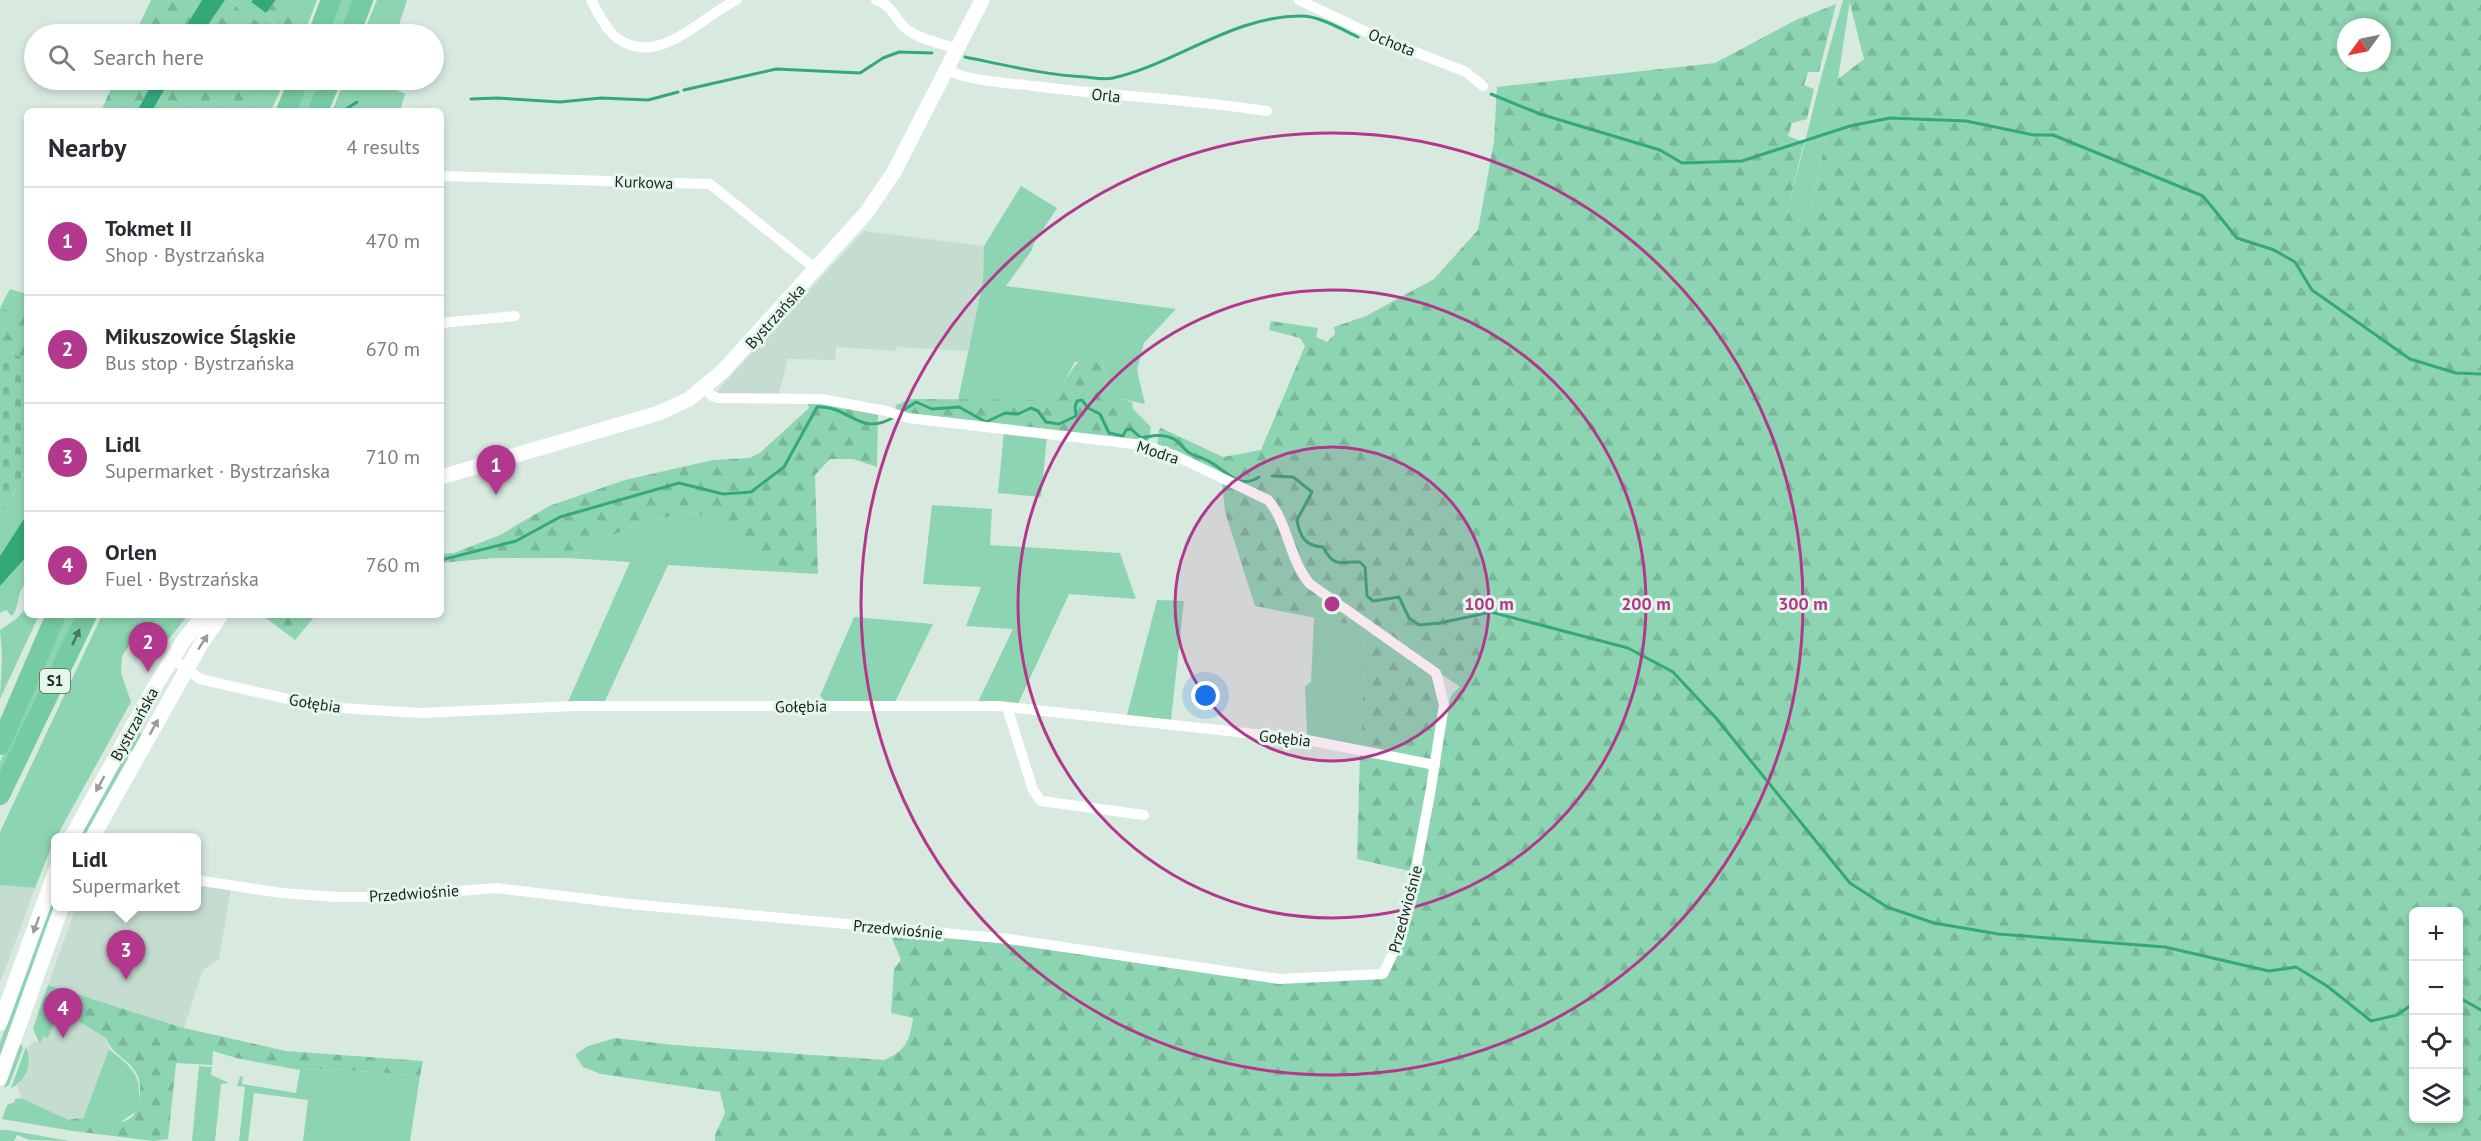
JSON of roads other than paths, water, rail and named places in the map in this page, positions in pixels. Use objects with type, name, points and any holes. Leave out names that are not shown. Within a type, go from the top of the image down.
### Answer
[{"type":"highway","points":[[322,24],[331,0]]},
{"type":"highway","points":[[354,24],[363,0]]},
{"type":"highway","points":[[286,108],[294,90]]},
{"type":"highway","points":[[319,108],[327,90]]},
{"type":"highway","points":[[0,714],[39,634],[52,618]]},
{"type":"highway","name":"S1","points":[[0,745],[54,618]]},
{"type":"highway","name":"S1","points":[[0,795],[86,618]]},
{"type":"main road","name":"Bystrzańska","points":[[444,476],[659,413],[680,404],[704,388],[734,361],[817,270],[887,185],[982,0]]},
{"type":"main road","name":"Bystrzańska","points":[[73,833],[172,658],[202,618]]},
{"type":"main road","name":"Bystrzańska","points":[[94,833],[186,670],[219,618]]},
{"type":"main road","points":[[0,1023],[51,884]]},
{"type":"main road","points":[[0,1078],[60,911]]},
{"type":"street","points":[[591,0],[615,37],[644,47],[656,48],[670,42],[737,0]]},
{"type":"street","points":[[876,0],[892,9],[902,24],[912,33],[958,49]]},
{"type":"street","name":"Ochota","points":[[1299,0],[1377,37],[1466,72],[1483,87]]},
{"type":"street","name":"Orla","points":[[947,70],[960,76],[1023,85],[1108,95],[1215,103],[1267,111]]},
{"type":"street","name":"Kurkowa","points":[[444,176],[710,184],[817,270]]},
{"type":"street","points":[[444,323],[515,316]]},
{"type":"street","name":"Modra","points":[[704,388],[712,396],[718,398],[821,399],[886,411],[902,417],[1087,437],[1152,447],[1268,500],[1275,511],[1296,565],[1310,584],[1436,672],[1444,705],[1435,765]]},
{"type":"street","name":"Gołębia","points":[[172,658],[200,679],[301,702],[420,713],[576,706],[1007,707],[1302,739],[1435,765]]},
{"type":"street","points":[[1007,707],[1033,790],[1041,801],[1144,815]]},
{"type":"street","name":"Przedwiośnie","points":[[201,881],[281,893],[338,897],[384,897],[496,888],[630,904],[1009,939],[1279,979],[1378,975],[1386,969],[1390,961],[1408,905],[1435,765]]},
{"type":"waterway","points":[[965,57],[1040,72],[1107,79],[1137,71],[1230,31],[1278,18],[1310,17],[1358,37]]},
{"type":"waterway","points":[[684,90],[776,69],[860,73],[883,58],[899,52],[932,53]]},
{"type":"waterway","points":[[471,99],[497,98],[560,102],[601,98],[648,100],[678,92]]},
{"type":"waterway","points":[[1491,94],[1540,114],[1660,150],[1682,163],[1742,161],[1850,126],[1890,118],[1966,121],[2034,135],[2053,135],[2203,196],[2237,238],[2274,250],[2295,262],[2312,290],[2410,359],[2456,373],[2481,374]]},
{"type":"waterway","points":[[348,108],[357,102]]},
{"type":"waterway","points":[[899,413],[916,402],[932,409],[959,407],[986,422],[1005,413],[1018,414],[1031,408],[1038,411],[1046,422],[1059,424],[1076,416],[1077,401],[1082,400],[1088,408],[1100,414],[1109,433],[1123,436],[1126,430],[1131,429],[1141,438],[1158,435],[1169,437],[1191,454],[1211,462],[1230,476],[1244,481],[1251,481],[1259,477]]},
{"type":"waterway","points":[[444,559],[516,541],[560,517],[679,483],[723,494],[751,492],[784,467],[817,407],[838,411],[863,423],[882,423],[894,417]]},
{"type":"waterway","points":[[1272,476],[1293,477],[1312,492],[1297,520],[1304,540],[1312,545],[1323,547],[1335,561],[1360,562],[1365,567],[1367,596],[1373,601],[1399,597],[1409,618],[1419,625],[1491,612],[1628,648],[1673,672],[1716,718],[1850,883],[1887,907],[1934,923],[1998,934],[2165,947],[2269,971],[2296,967],[2327,986],[2371,1021],[2397,1015],[2409,1007]]},
{"type":"waterway","points":[[2463,1000],[2481,1010]]},
{"type":"place","name":"Tokmet II","points":[[496,495]]},
{"type":"place","name":"Mikuszowice Śląskie","points":[[148,672]]},
{"type":"place","name":"Lidl","points":[[126,980]]},
{"type":"place","name":"Orlen","points":[[63,1038]]}]
